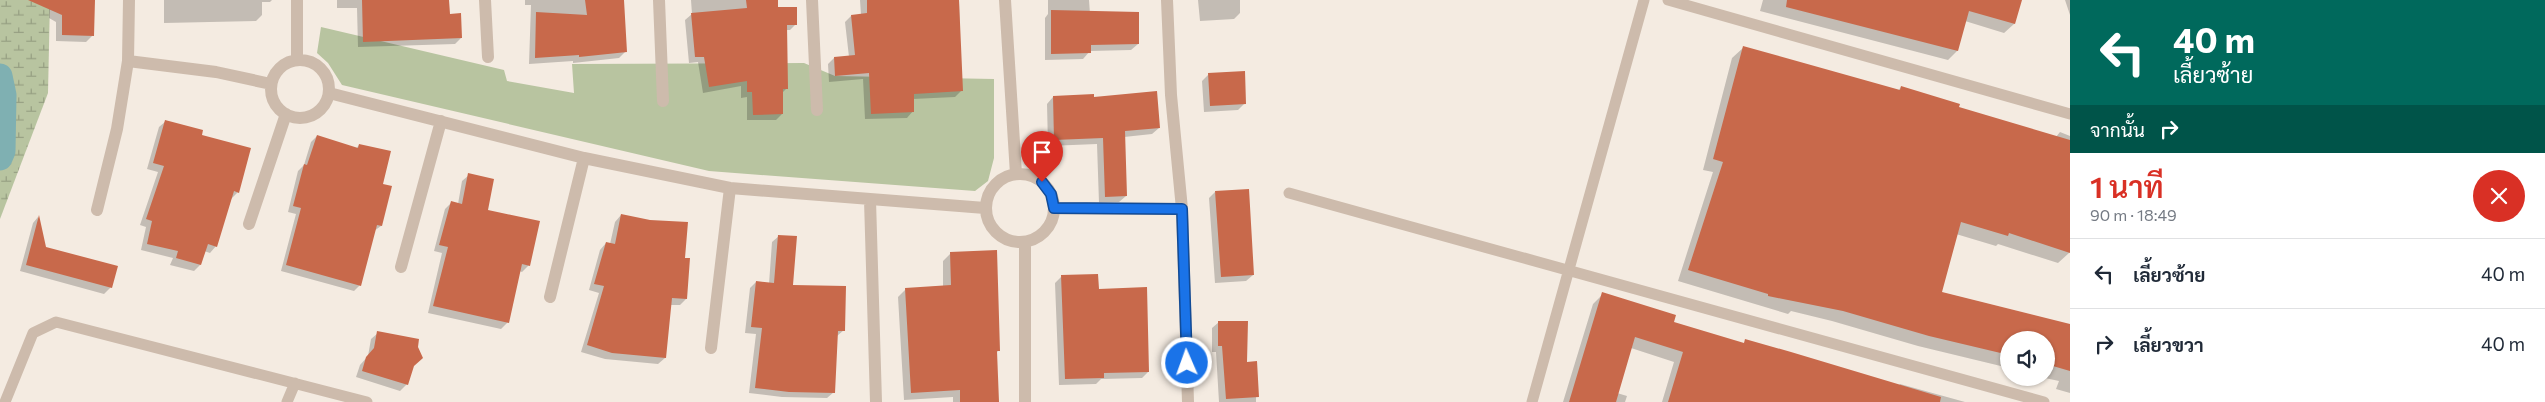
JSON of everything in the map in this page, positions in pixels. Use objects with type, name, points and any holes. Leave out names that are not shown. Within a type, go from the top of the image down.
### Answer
[{"type":"street","points":[[97,210],[118,129],[128,60],[129,0]]},
{"type":"street","points":[[297,0],[297,60]]},
{"type":"street","points":[[485,0],[488,57]]},
{"type":"street","points":[[658,0],[663,101]]},
{"type":"street","points":[[812,0],[817,110]]},
{"type":"street","points":[[1005,0],[1016,174]]},
{"type":"street","points":[[1167,0],[1172,95],[1182,209],[1188,402]]},
{"type":"street","points":[[128,60],[216,72],[271,84]]},
{"type":"street","points":[[308,60],[321,69],[328,82],[328,93],[325,103],[312,114],[297,117],[286,114],[274,101],[271,84],[276,72],[285,63],[308,60]]},
{"type":"street","points":[[328,93],[584,158],[730,188],[985,208]]},
{"type":"street","points":[[249,224],[286,114]]},
{"type":"street","points":[[401,267],[441,121]]},
{"type":"street","points":[[550,297],[584,158]]},
{"type":"street","points":[[1016,174],[1030,176],[1042,182],[1051,194],[1054,208],[1051,222],[1043,233],[1025,242],[1016,242],[1003,238],[992,228],[985,208],[992,188],[1003,179],[1016,174]]},
{"type":"street","points":[[711,348],[730,188]]},
{"type":"street","points":[[870,200],[876,402]]},
{"type":"street","points":[[1054,208],[1182,209]]},
{"type":"street","points":[[1025,242],[1025,402]]},
{"type":"lane","points":[[1532,402],[1644,0]]},
{"type":"lane","points":[[1668,0],[2070,114]]},
{"type":"lane","points":[[1289,193],[2044,402]]},
{"type":"lane","points":[[5,402],[33,333],[56,322],[367,402]]},
{"type":"lane","points":[[287,402],[295,382]]},
{"type":"green space","points":[[0,0],[50,0],[48,93],[0,219]]},
{"type":"green space","points":[[321,27],[504,70],[507,81],[574,93],[572,64],[804,63],[835,76],[994,79],[994,158],[988,181],[975,191],[709,171],[342,85],[328,63],[317,53]]},
{"type":"building","points":[[28,0],[95,0],[94,36],[62,35],[62,15]]},
{"type":"building","points":[[362,0],[449,0],[450,14],[461,13],[462,38],[363,42]]},
{"type":"building","points":[[585,0],[624,0],[627,52],[579,57],[579,55],[535,58],[536,12],[587,15]]},
{"type":"building","points":[[746,0],[778,0],[778,7],[797,7],[797,25],[787,25],[788,89],[783,89],[783,114],[753,115],[752,92],[747,92],[747,81],[709,87],[704,57],[695,57],[691,13],[747,8]]},
{"type":"building","points":[[867,0],[959,0],[963,91],[914,94],[914,112],[871,114],[869,73],[835,76],[834,57],[855,55],[851,15],[867,13]]},
{"type":"building","points":[[1787,0],[2022,0],[2015,24],[1969,11],[1958,51],[1786,7]]},
{"type":"building","points":[[1051,10],[1139,12],[1139,44],[1091,45],[1091,53],[1051,54]]},
{"type":"building","points":[[1743,46],[1900,90],[1901,86],[1960,104],[1959,107],[2070,140],[2070,253],[2009,233],[2008,236],[1961,222],[1942,292],[2070,324],[2070,371],[2055,367],[2055,331],[2000,331],[2000,353],[1929,336],[1843,311],[1768,296],[1768,294],[1688,270],[1723,162],[1713,159]]},
{"type":"building","points":[[1245,71],[1246,104],[1210,106],[1208,73]]},
{"type":"building","points":[[1157,91],[1160,128],[1125,131],[1127,196],[1105,197],[1103,138],[1054,140],[1053,96],[1094,94],[1094,97]]},
{"type":"building","points":[[165,120],[203,130],[202,135],[251,148],[239,193],[234,191],[217,247],[208,244],[201,265],[176,258],[178,251],[147,244],[152,221],[146,219],[164,166],[153,163]]},
{"type":"building","points":[[317,135],[358,148],[359,144],[391,151],[383,184],[392,186],[382,226],[377,225],[361,286],[286,265],[301,208],[293,206],[304,164],[307,165]]},
{"type":"building","points":[[468,173],[494,179],[488,210],[540,221],[530,266],[522,264],[509,323],[433,306],[448,247],[439,245],[451,201],[462,204]]},
{"type":"building","points":[[1249,189],[1254,275],[1221,277],[1215,191]]},
{"type":"building","points":[[621,214],[650,220],[688,222],[685,258],[690,258],[687,299],[672,298],[666,358],[612,353],[587,345],[604,286],[594,284],[606,242],[615,244]]},
{"type":"building","points":[[39,215],[46,247],[118,266],[112,288],[26,265]]},
{"type":"building","points":[[778,235],[797,236],[793,285],[846,286],[845,331],[838,331],[835,393],[789,392],[755,388],[762,328],[751,327],[756,281],[774,283]]},
{"type":"building","points":[[997,250],[1000,351],[997,351],[999,402],[960,402],[960,390],[911,393],[905,288],[951,285],[950,252]]},
{"type":"building","points":[[1098,274],[1099,289],[1147,287],[1149,372],[1104,373],[1104,378],[1065,379],[1061,275]]},
{"type":"building","points":[[1602,292],[1676,315],[1674,322],[1744,343],[1745,339],[1941,397],[1940,402],[1668,402],[1683,352],[1635,337],[1616,402],[1569,402]]},
{"type":"building","points":[[1218,321],[1248,321],[1247,362],[1257,361],[1259,397],[1226,399],[1222,346],[1218,346]]},
{"type":"building","points":[[377,331],[419,339],[418,347],[423,358],[414,366],[408,385],[362,371],[366,357],[374,348]]},
{"type":"waterway","points":[[0,76],[4,95],[3,151],[0,158]]},
{"type":"route","points":[[1042,182],[1051,194],[1054,208],[1182,209],[1187,363]]}]
